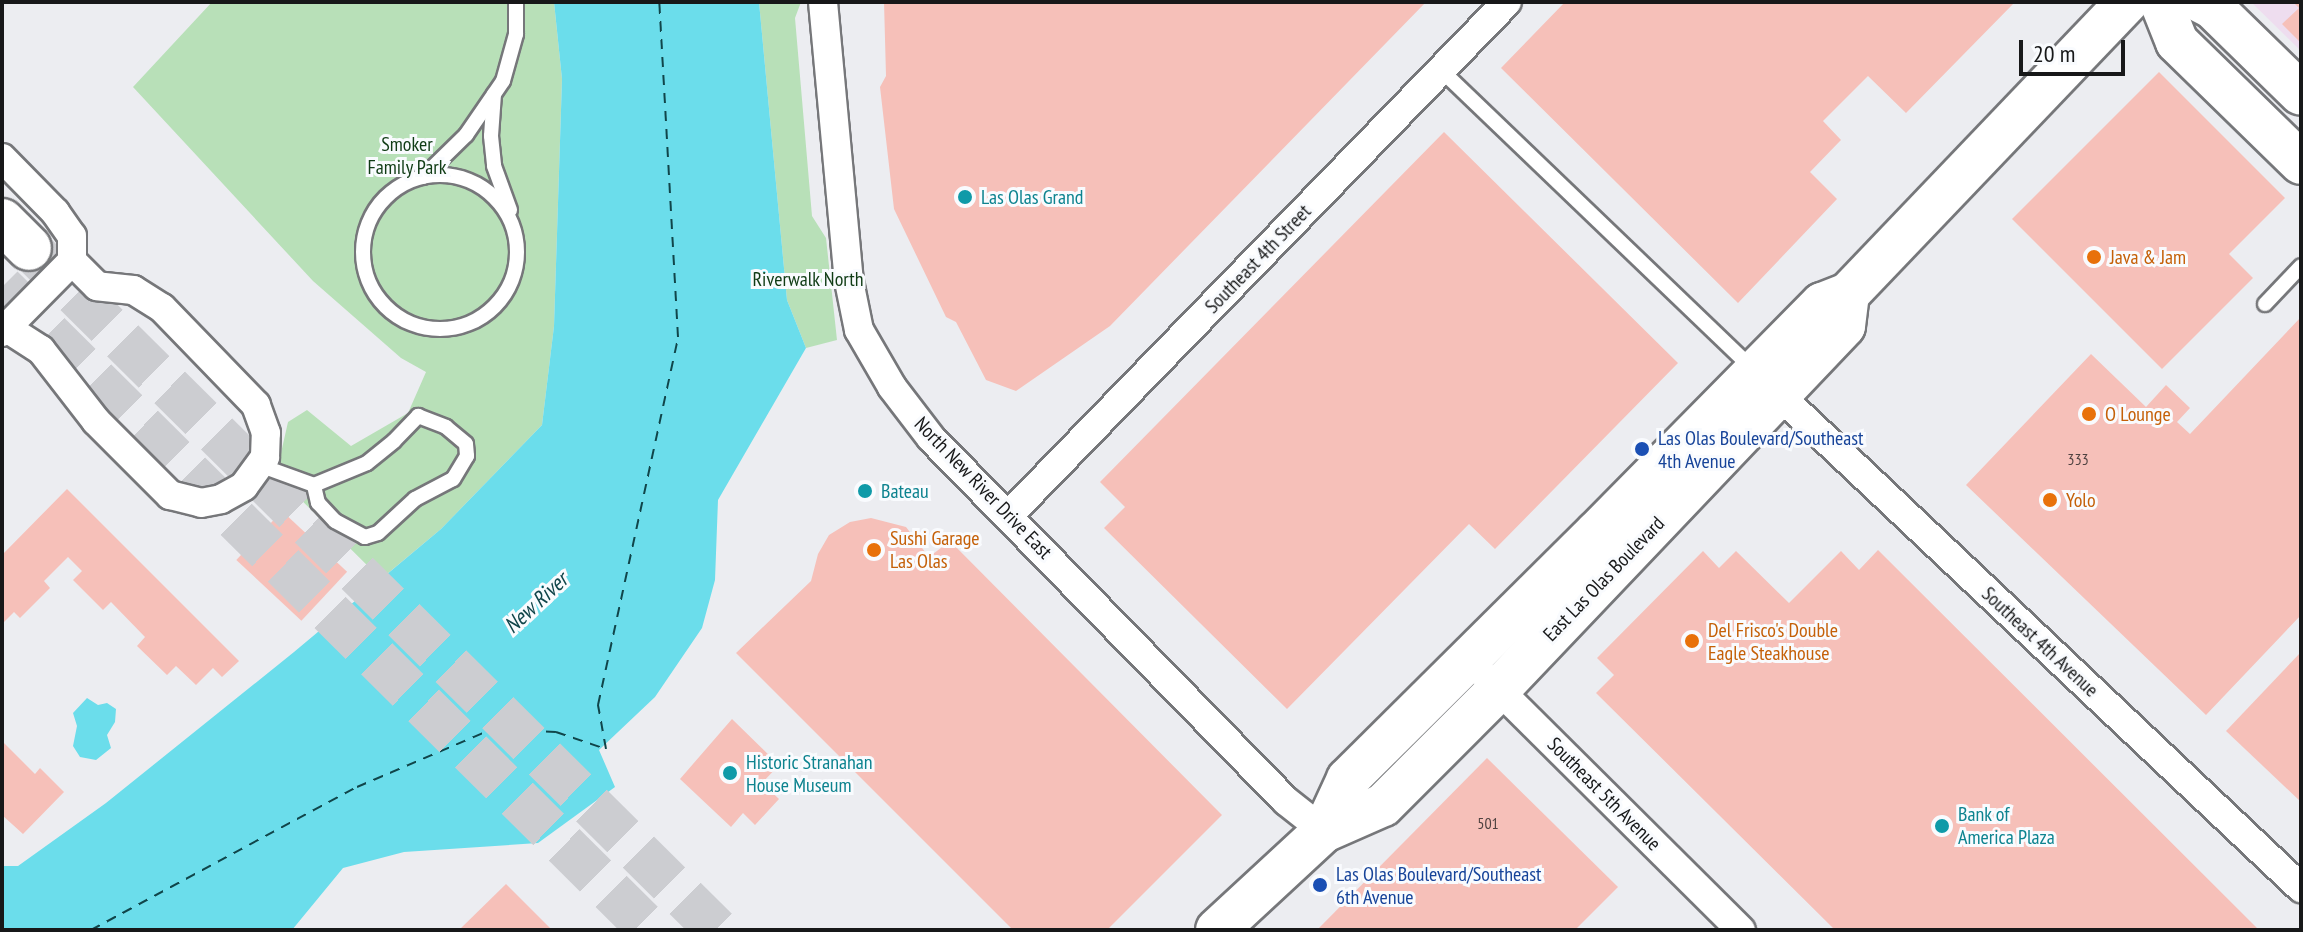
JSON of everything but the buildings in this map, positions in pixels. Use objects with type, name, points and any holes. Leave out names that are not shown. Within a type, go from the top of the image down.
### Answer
[{"type":"main road","name":"East Las Olas Boulevard","points":[[1217,930],[1324,831],[1383,805],[1498,690],[1767,384],[1822,304],[1848,294],[2127,2]]},
{"type":"main road","points":[[2161,2],[2177,42],[2301,163]]},
{"type":"main road","points":[[2202,2],[2212,7],[2301,94]]},
{"type":"main road","name":"East Las Olas Boulevard","points":[[1324,831],[1348,779],[1467,659],[1767,384]]},
{"type":"street","name":"North New River Drive East","points":[[823,2],[849,281],[859,330],[892,387],[931,438],[1286,801],[1324,831]]},
{"type":"street","name":"Southeast 4th Street","points":[[1008,516],[1507,2]]},
{"type":"street","points":[[2,158],[55,212],[72,236],[72,261],[97,286],[133,290],[162,308],[256,405],[266,433],[265,457],[244,486],[221,499],[201,503],[170,495],[96,421],[41,350],[4,328],[72,261]]},
{"type":"street","name":"Southeast 4th Avenue","points":[[1767,384],[2301,888]]},
{"type":"street","name":"Southeast 5th Avenue","points":[[1467,659],[1741,930]]},
{"type":"lane","points":[[423,177],[466,135],[503,81],[516,34],[516,2]]},
{"type":"lane","points":[[1441,70],[1767,384]]},
{"type":"lane","points":[[494,91],[491,136],[494,166],[513,218],[518,256],[512,281],[499,302],[479,319],[455,328],[430,329],[406,322],[385,307],[370,286],[363,261],[364,236],[374,212],[391,192],[423,177],[439,174],[464,177],[487,190],[513,218]]},
{"type":"lane","points":[[2265,304],[2301,266]]},
{"type":"lane","points":[[259,465],[314,485],[367,463],[418,416],[446,427],[466,444],[467,456],[453,479],[415,499],[378,533],[365,537],[335,521],[318,503],[314,485]]},
{"type":"shaded area","points":[[2251,2],[2301,2],[2301,51]]},
{"type":"green space","name":"Smoker Family Park","points":[[212,2],[554,2],[562,79],[554,326],[542,425],[441,529],[381,579],[276,475],[288,422],[307,410],[351,446],[408,413],[426,372],[401,358],[313,281],[133,87]]},
{"type":"green space","name":"Riverwalk North","points":[[759,2],[801,2],[795,18],[812,216],[826,238],[837,340],[806,348],[787,300]]},
{"type":"water","name":"New River","points":[[554,2],[759,2],[787,300],[806,348],[718,500],[715,580],[702,628],[655,697],[599,750],[615,787],[538,843],[404,852],[343,868],[292,930],[2,930],[2,866],[18,866],[106,803],[294,652],[441,529],[542,425],[554,326],[562,79]]},
{"type":"water","points":[[87,698],[98,705],[107,703],[116,709],[115,722],[107,735],[111,748],[96,760],[80,757],[73,746],[77,726],[73,713]]},
{"type":"ferry route","points":[[91,930],[357,787],[492,729],[556,732],[606,749],[598,705],[678,337],[659,2]]},
{"type":"tunnel","points":[[29,248],[717,930]]},
{"type":"tunnel","points":[[2,287],[650,930]]},
{"type":"place","name":"Las Olas Grand","points":[[965,197]]},
{"type":"place","name":"Java & Jam","points":[[2094,257]]},
{"type":"place","name":"O Lounge","points":[[2089,414]]},
{"type":"place","name":"Las Olas Boulevard/Southeast 4th Avenue","points":[[1642,449]]},
{"type":"place","name":"Bateau","points":[[865,491]]},
{"type":"place","name":"Yolo","points":[[2050,500]]},
{"type":"place","name":"Sushi Garage Las Olas","points":[[874,550]]},
{"type":"place","name":"Del Frisco's Double Eagle Steakhouse","points":[[1692,641]]},
{"type":"place","name":"Historic Stranahan House Museum","points":[[730,773]]},
{"type":"place","name":"Bank of America Plaza","points":[[1942,826]]},
{"type":"place","name":"Las Olas Boulevard/Southeast 6th Avenue","points":[[1320,885]]}]
